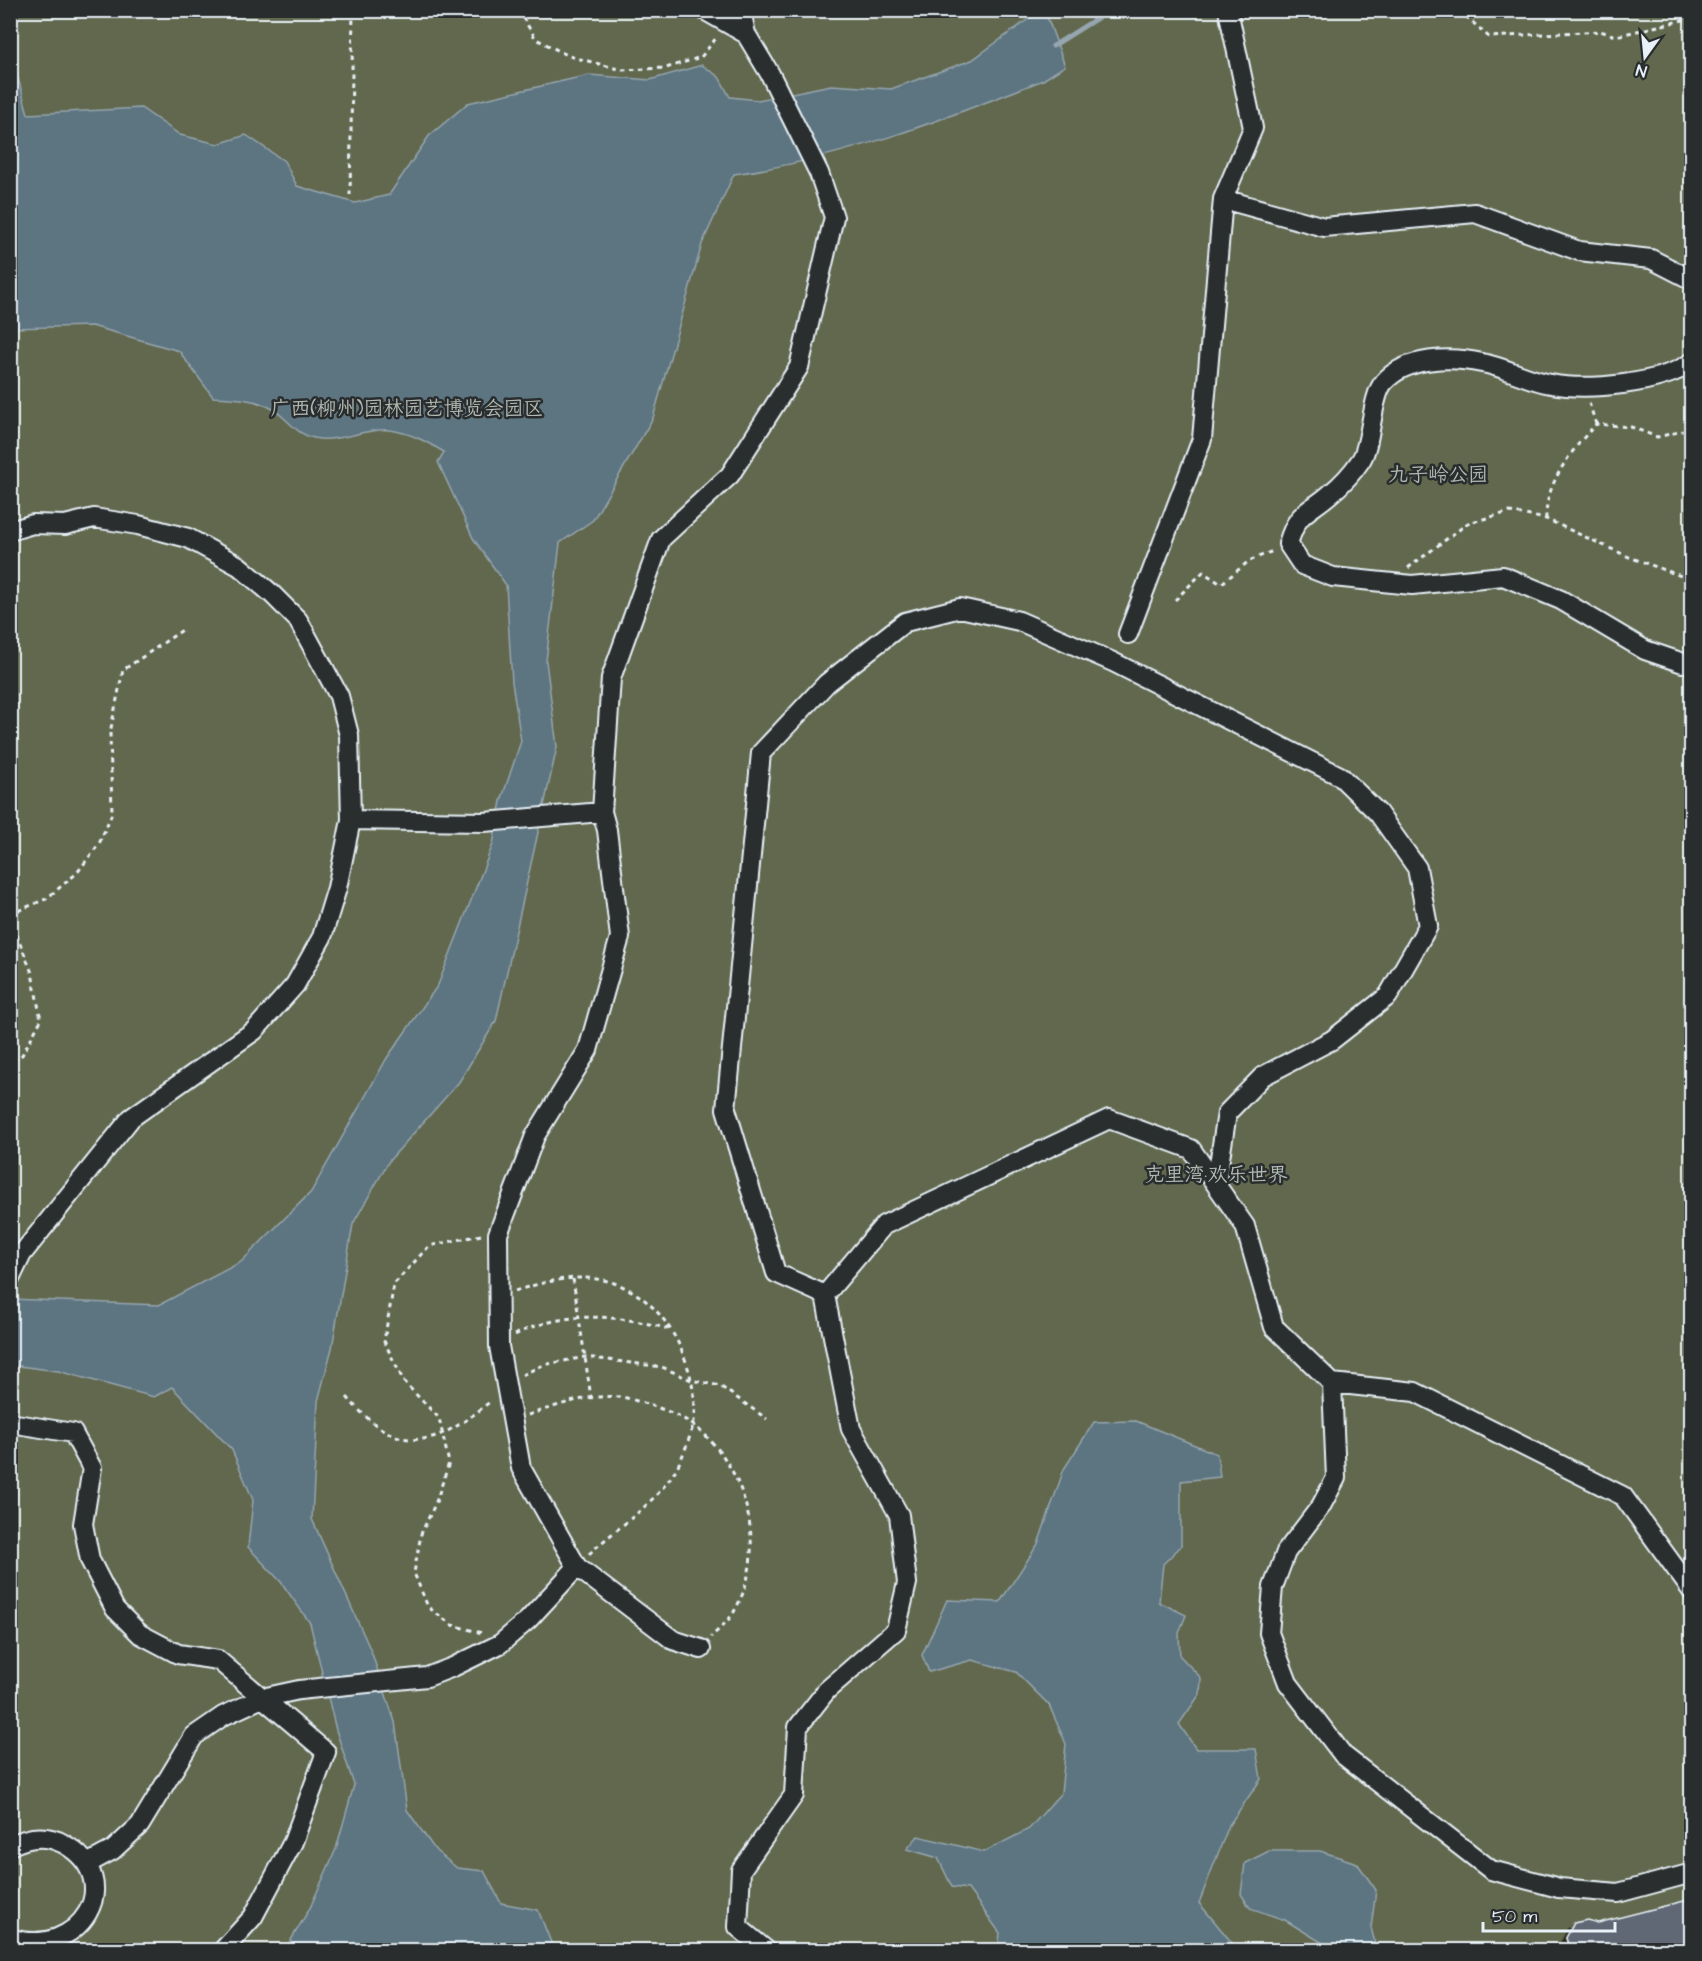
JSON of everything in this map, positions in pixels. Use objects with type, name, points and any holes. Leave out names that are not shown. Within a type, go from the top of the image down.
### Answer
[{"type":"lane","points":[[701,1649],[673,1640],[577,1567],[521,1468],[505,1389],[499,1346],[497,1297],[498,1234],[535,1136],[588,1050],[620,937],[608,830],[602,812],[611,678],[661,539],[730,475],[799,367],[834,218],[819,173],[770,74],[746,34],[735,17],[704,10]]},
{"type":"lane","points":[[1128,634],[1202,439],[1223,199],[1253,128],[1228,10]]},
{"type":"lane","points":[[1223,199],[1324,226],[1475,213],[1579,251],[1651,259],[1692,280]]},
{"type":"lane","points":[[1692,362],[1680,370],[1599,389],[1551,384],[1482,363],[1449,360],[1408,364],[1382,383],[1362,459],[1330,494],[1306,510],[1293,526],[1288,544],[1302,566],[1333,577],[1412,585],[1503,576],[1562,600],[1645,650],[1683,663],[1692,661]]},
{"type":"lane","points":[[10,531],[33,524],[65,525],[94,518],[138,525],[188,538],[239,566],[256,580],[298,620],[339,696],[349,735],[351,819],[337,888],[322,937],[295,985],[254,1031],[131,1118],[22,1254],[10,1279]]},
{"type":"lane","points":[[825,1295],[776,1273],[726,1109],[761,753],[827,683],[905,622],[960,608],[1018,621],[1113,662],[1340,776],[1378,813],[1418,868],[1428,926],[1388,996],[1332,1040],[1263,1076],[1227,1113],[1216,1184]]},
{"type":"lane","points":[[351,819],[484,822],[602,812]]},
{"type":"lane","points":[[825,1295],[884,1225],[1108,1119],[1191,1149],[1245,1226],[1274,1327],[1332,1383],[1415,1392],[1623,1496],[1692,1591]]},
{"type":"lane","points":[[766,1950],[738,1927],[741,1870],[794,1795],[798,1727],[827,1690],[896,1630],[907,1583],[899,1515],[851,1429],[825,1295]]},
{"type":"lane","points":[[1332,1383],[1336,1478],[1321,1506],[1286,1552],[1273,1587],[1269,1633],[1288,1683],[1343,1755],[1491,1870],[1559,1888],[1618,1893],[1692,1873]]},
{"type":"lane","points":[[10,1423],[73,1433],[92,1468],[83,1524],[90,1560],[115,1609],[140,1634],[178,1654],[218,1660],[326,1752],[293,1842],[253,1917],[223,1950]]},
{"type":"lane","points":[[87,1864],[114,1850],[141,1825],[194,1736],[223,1716],[262,1698],[299,1689],[427,1677],[453,1667],[507,1638],[528,1620],[577,1567]]},
{"type":"lane","points":[[10,1846],[22,1840],[40,1837],[59,1841],[75,1850],[87,1864],[94,1882],[94,1900],[88,1918],[76,1933],[62,1942],[45,1947],[28,1946],[10,1938]]},
{"type":"path","points":[[350,195],[353,10]]},
{"type":"path","points":[[518,10],[536,39],[569,56],[622,70],[666,68],[701,57],[735,17]]},
{"type":"path","points":[[1459,10],[1489,37],[1600,31],[1616,36],[1692,18]]},
{"type":"path","points":[[1546,519],[1545,503],[1570,451],[1596,424],[1631,427],[1657,437],[1683,430]]},
{"type":"path","points":[[1391,583],[1420,557],[1468,523],[1510,512],[1546,519],[1629,557],[1692,579]]},
{"type":"path","points":[[1175,600],[1203,572],[1221,584],[1249,561],[1288,544]]},
{"type":"path","points":[[10,1062],[22,1055],[41,1020],[32,974],[10,916],[46,898],[77,873],[99,844],[112,813],[110,733],[123,670],[184,629]]},
{"type":"path","points":[[498,1234],[464,1237],[429,1246],[394,1284],[384,1341],[404,1382],[439,1419],[449,1463],[436,1502],[421,1534],[414,1573],[428,1607],[452,1625],[507,1638]]},
{"type":"path","points":[[497,1297],[557,1279],[614,1283],[648,1302],[673,1330],[691,1380],[696,1411],[682,1457],[664,1487],[577,1567]]},
{"type":"path","points":[[573,1279],[591,1397]]},
{"type":"path","points":[[499,1346],[518,1333],[553,1322],[580,1318],[634,1319],[673,1330]]},
{"type":"path","points":[[347,1397],[360,1413],[390,1435],[423,1441],[443,1433],[483,1408],[516,1378],[543,1365],[585,1357],[662,1367],[691,1380],[720,1386],[766,1419]]},
{"type":"path","points":[[512,1420],[591,1397],[623,1397],[663,1409],[692,1424],[711,1441],[735,1474],[752,1531],[750,1569],[735,1610],[701,1649]]},
{"type":"green space","points":[[11,11],[1691,11],[1691,1950],[11,1950]]},
{"type":"water","points":[[1041,10],[1045,11],[1065,66],[1043,80],[929,123],[853,148],[814,159],[734,174],[702,244],[653,418],[593,520],[560,543],[546,661],[557,747],[496,1021],[459,1082],[389,1161],[353,1224],[332,1348],[318,1401],[312,1519],[371,1651],[395,1722],[407,1810],[436,1851],[457,1868],[484,1871],[501,1903],[538,1910],[554,1950],[285,1950],[310,1908],[336,1849],[354,1785],[336,1730],[310,1623],[281,1582],[248,1547],[253,1500],[232,1450],[172,1387],[154,1397],[58,1371],[11,1365],[11,1299],[159,1305],[241,1262],[311,1192],[387,1058],[438,985],[493,844],[501,801],[521,741],[512,682],[506,585],[473,538],[438,462],[444,452],[424,441],[411,435],[389,430],[329,439],[311,437],[297,430],[274,410],[261,403],[213,397],[179,351],[92,326],[11,328],[10,49],[28,114],[141,108],[180,135],[218,144],[246,135],[284,161],[297,186],[355,203],[389,195],[429,136],[468,103],[589,75],[650,80],[702,65],[719,77],[730,97],[758,100],[831,85],[891,89],[972,60]]},
{"type":"water","points":[[1136,1421],[1217,1454],[1220,1477],[1181,1481],[1181,1546],[1163,1564],[1159,1602],[1186,1615],[1179,1633],[1180,1656],[1201,1678],[1200,1694],[1179,1724],[1196,1749],[1256,1749],[1261,1779],[1229,1825],[1199,1903],[1238,1950],[998,1950],[1000,1933],[968,1889],[952,1887],[938,1858],[907,1849],[918,1836],[984,1852],[1029,1829],[1061,1793],[1066,1744],[1049,1705],[1016,1672],[972,1660],[929,1672],[922,1655],[947,1600],[1000,1602],[1038,1544],[1064,1469],[1094,1422]]},
{"type":"water","points":[[1269,1851],[1320,1851],[1357,1863],[1376,1890],[1371,1928],[1377,1950],[1334,1950],[1285,1920],[1250,1908],[1241,1894],[1245,1863]]},
{"type":"building","points":[[1692,1899],[1692,1950],[1570,1950],[1566,1938],[1574,1923],[1587,1920],[1598,1923]]},
{"type":"waterway","points":[[1053,46],[1110,10]]},
{"type":"park label","name":"广西(柳州)园林园艺博览会园区","points":[[407,408]]},
{"type":"park label","name":"九子岭公园","points":[[1438,474]]},
{"type":"park label","name":"克里湾·欢乐世界","points":[[1216,1174]]}]
